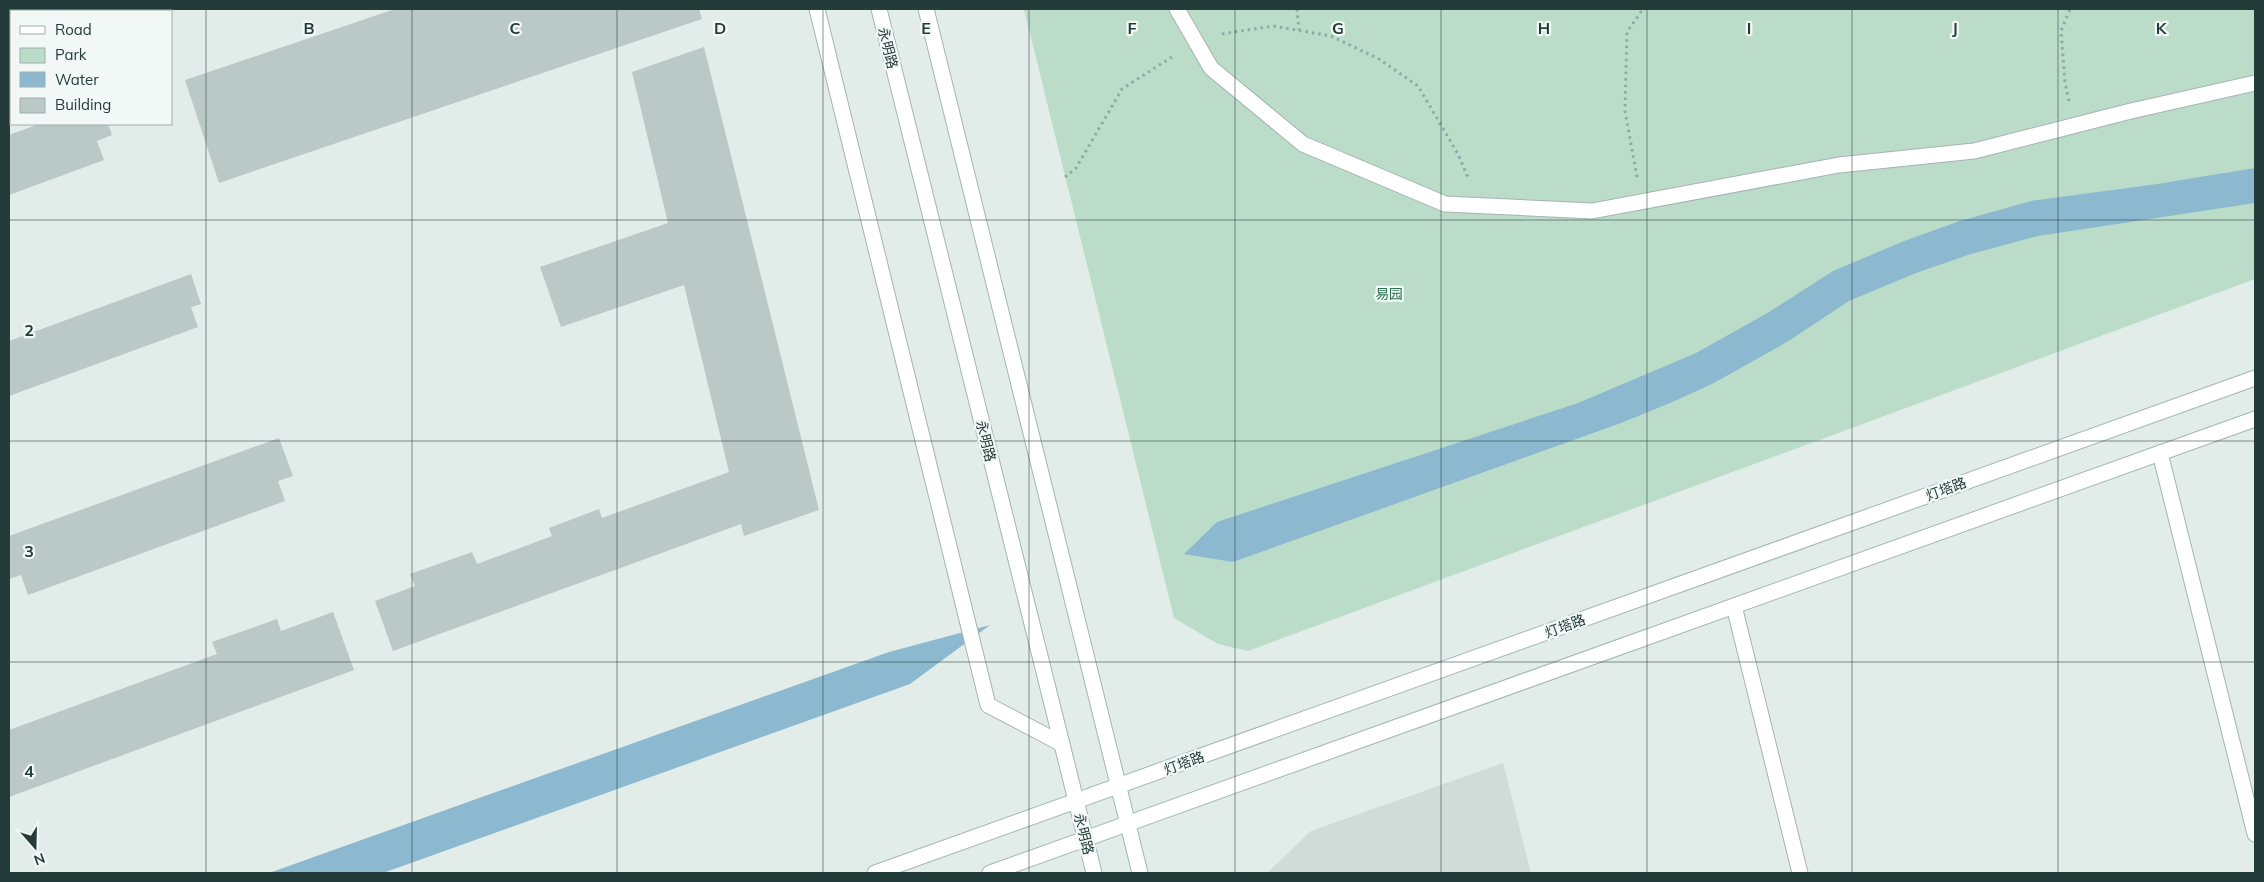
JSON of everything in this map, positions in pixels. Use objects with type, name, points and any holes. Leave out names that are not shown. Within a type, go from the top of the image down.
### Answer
[{"type":"street","points":[[817,9],[988,705],[1062,744]]},
{"type":"street","name":"永明路","points":[[878,9],[1094,873]]},
{"type":"street","points":[[926,9],[1140,873]]},
{"type":"street","points":[[1177,9],[1211,68],[1303,144],[1445,204],[1592,211],[1839,165],[1974,151],[2255,82]]},
{"type":"street","name":"灯塔路","points":[[875,873],[2255,378]]},
{"type":"street","points":[[990,873],[2255,419]]},
{"type":"street","points":[[2160,453],[2255,834]]},
{"type":"street","points":[[1734,606],[1800,873]]},
{"type":"path","points":[[1297,9],[1298,30]]},
{"type":"path","points":[[1643,9],[1627,32],[1625,111],[1636,171],[1644,201]]},
{"type":"path","points":[[2070,9],[2061,31],[2065,83],[2075,125]]},
{"type":"path","points":[[1065,177],[1076,168],[1122,88],[1196,42],[1227,33],[1274,26],[1331,36],[1379,59],[1418,86],[1458,154],[1480,206]]},
{"type":"shaded area","points":[[1503,763],[1531,873],[1267,873],[1311,831]]},
{"type":"green space","name":"易园","points":[[1024,9],[2255,9],[2255,279],[1248,651],[1218,644],[1174,618]]},
{"type":"water","points":[[2255,168],[2255,203],[2038,236],[1971,254],[1916,273],[1849,301],[1787,342],[1712,384],[1621,423],[1233,562],[1184,554],[1217,522],[1578,403],[1696,353],[1769,312],[1833,271],[1904,241],[1960,221],[2031,201],[2157,184]]},
{"type":"water","points":[[990,625],[910,684],[383,873],[269,873],[889,652]]},
{"type":"building","points":[[395,9],[699,9],[702,19],[219,183],[185,80]]},
{"type":"building","points":[[704,47],[819,510],[744,536],[741,524],[393,651],[375,601],[415,586],[410,574],[472,552],[477,564],[552,536],[549,528],[599,509],[602,518],[729,472],[684,285],[561,327],[540,267],[668,223],[632,72]]},
{"type":"building","points":[[36,125],[108,125],[112,135],[97,141],[104,160],[9,195],[9,135]]},
{"type":"building","points":[[191,274],[201,304],[191,307],[198,327],[9,396],[9,341]]},
{"type":"building","points":[[279,438],[293,476],[278,481],[285,501],[28,595],[21,575],[9,579],[9,536]]},
{"type":"building","points":[[333,612],[354,670],[9,797],[9,730],[217,654],[212,642],[277,619],[281,631]]}]
